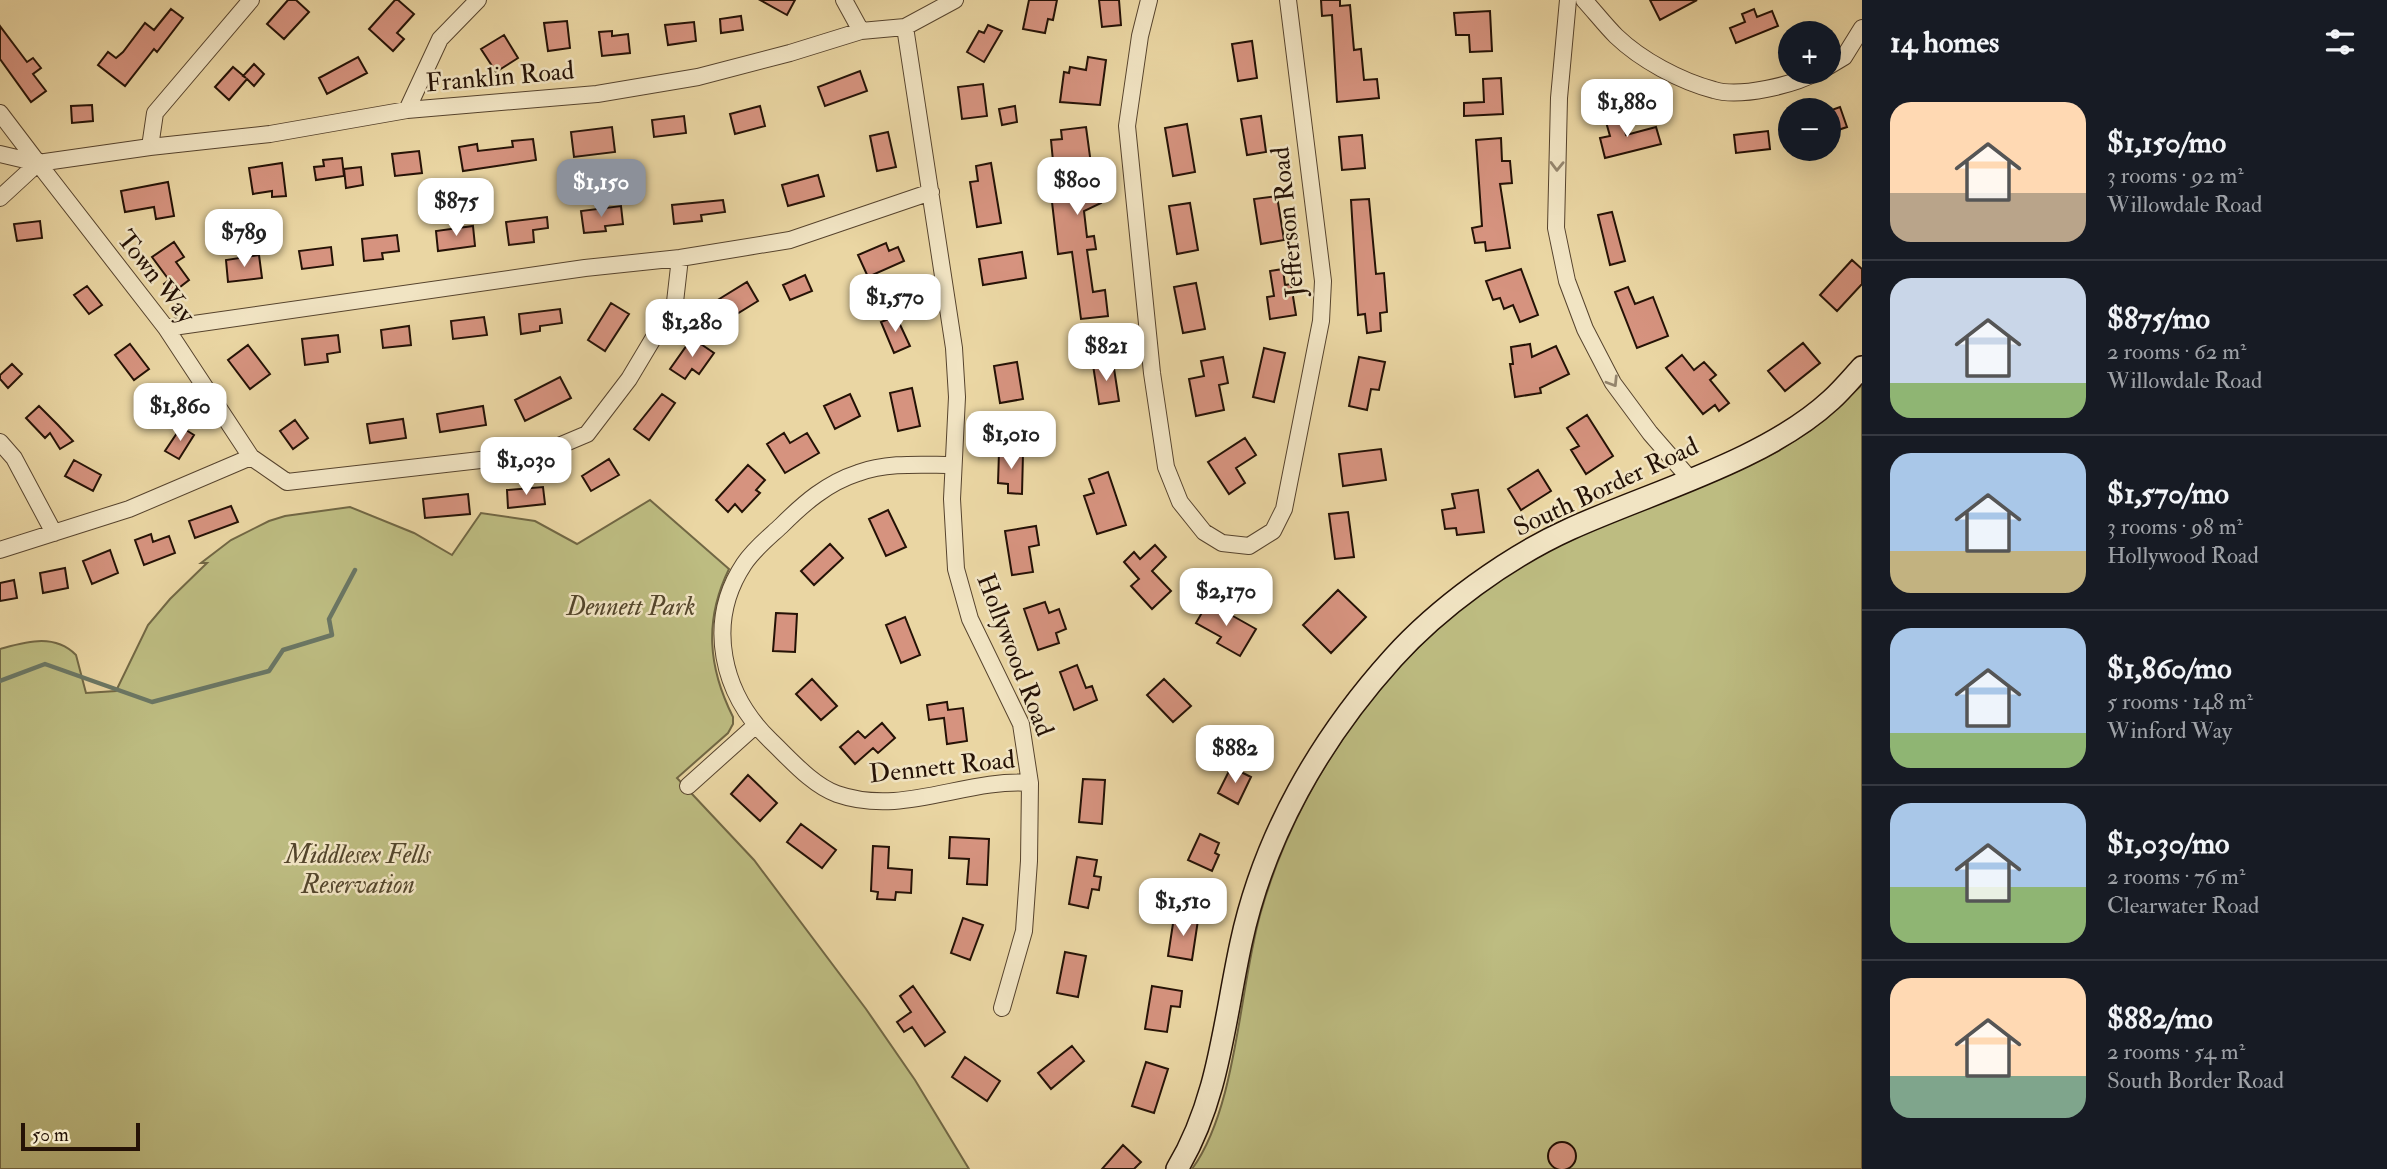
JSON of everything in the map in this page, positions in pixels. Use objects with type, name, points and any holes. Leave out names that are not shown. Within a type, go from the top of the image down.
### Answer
[{"type":"main road","name":"South Border Road","points":[[1177,1169],[1200,1125],[1218,1067],[1241,941],[1265,866],[1288,807],[1317,755],[1351,707],[1394,656],[1440,613],[1499,569],[1566,531],[1741,456],[1792,429],[1830,401],[1862,367]]},
{"type":"street","points":[[407,110],[440,39],[478,0]]},
{"type":"street","points":[[844,0],[861,31]]},
{"type":"street","name":"Franklin Road","points":[[38,163],[271,134],[407,110],[597,94],[698,77],[861,31],[905,27],[955,0]]},
{"type":"street","name":"Jefferson Road","points":[[1149,0],[1140,36],[1127,126],[1152,373],[1166,467],[1180,502],[1203,532],[1222,543],[1249,546],[1273,531],[1284,509],[1321,321],[1323,281],[1288,0]]},
{"type":"street","points":[[1568,0],[1559,98],[1556,228],[1567,281],[1585,329],[1613,383],[1650,433],[1690,479]]},
{"type":"street","points":[[1584,0],[1617,37],[1667,71],[1716,91],[1762,90],[1785,84]]},
{"type":"street","points":[[150,147],[155,113],[242,2]]},
{"type":"street","name":"Hollywood Road","points":[[905,27],[932,192],[957,373],[952,531],[959,579],[973,626],[1002,680],[1021,724],[1030,783],[1029,861],[1024,931],[1002,1008]]},
{"type":"street","points":[[1841,59],[1862,28]]},
{"type":"street","name":"Town Way","points":[[0,113],[166,328],[251,457]]},
{"type":"street","points":[[0,154],[38,163]]},
{"type":"street","points":[[0,198],[38,163]]},
{"type":"street","points":[[166,328],[572,270],[680,258],[790,240],[932,192]]},
{"type":"street","points":[[0,550],[129,509],[251,457],[287,482],[542,453],[587,434],[629,379],[676,302],[680,258]]},
{"type":"street","points":[[0,442],[14,458],[54,533]]},
{"type":"street","name":"Dennett Road","points":[[953,465],[884,467],[840,480],[811,498],[746,562],[729,597],[722,645],[727,673],[735,695],[756,725],[821,785],[856,799],[904,800],[1009,782],[1030,783]]},
{"type":"street","points":[[688,786],[756,725]]},
{"type":"green space","points":[[1862,385],[1862,1169],[1192,1169],[1219,1114],[1228,1081],[1260,915],[1279,858],[1305,802],[1336,748],[1373,698],[1414,652],[1460,610],[1509,574],[1562,544],[1727,476],[1780,450],[1811,430]]},
{"type":"green space","name":"Middlesex Fells Reservation","points":[[650,500],[729,569],[716,607],[712,643],[718,680],[733,717],[733,724],[728,733],[677,778],[754,860],[866,1009],[915,1080],[969,1169],[0,1169],[0,649],[40,641],[58,644],[76,655],[86,693],[116,691],[148,625],[207,563],[201,563],[231,540],[269,521],[285,516],[350,507],[414,533],[452,555],[481,513],[535,521],[577,544]]},
{"type":"building","points":[[288,0],[296,0],[309,12],[284,39],[267,24]]},
{"type":"building","points":[[395,0],[414,14],[397,33],[404,39],[393,51],[369,29]]},
{"type":"building","points":[[760,0],[795,0],[787,15]]},
{"type":"building","points":[[1029,0],[1057,0],[1053,20],[1048,19],[1045,33],[1023,29]]},
{"type":"building","points":[[1099,0],[1119,0],[1121,25],[1102,27]]},
{"type":"building","points":[[1321,0],[1340,0],[1340,6],[1350,5],[1354,50],[1361,49],[1364,80],[1377,79],[1379,98],[1337,102],[1332,15],[1322,16]]},
{"type":"building","points":[[1650,0],[1697,0],[1660,20]]},
{"type":"building","points":[[171,9],[183,18],[157,52],[154,49],[125,86],[98,65],[108,52],[116,58],[123,52],[145,23],[154,30]]},
{"type":"building","points":[[1754,9],[1757,17],[1772,11],[1778,26],[1736,43],[1730,28],[1745,22],[1742,14]]},
{"type":"building","points":[[1490,11],[1492,51],[1470,52],[1469,35],[1456,35],[1454,13]]},
{"type":"building","points":[[741,16],[743,30],[721,33],[720,19]]},
{"type":"building","points":[[567,21],[570,48],[548,51],[544,23]]},
{"type":"building","points":[[694,22],[696,41],[668,45],[665,25]]},
{"type":"building","points":[[988,25],[1002,31],[984,62],[967,52],[979,31],[984,33]]},
{"type":"building","points":[[0,26],[27,62],[33,58],[41,68],[33,74],[46,91],[31,102],[0,59]]},
{"type":"building","points":[[612,31],[612,36],[628,34],[630,53],[602,56],[599,32]]},
{"type":"building","points":[[504,35],[518,58],[496,72],[481,49]]},
{"type":"building","points":[[1252,41],[1257,78],[1238,81],[1232,44]]},
{"type":"building","points":[[358,57],[367,73],[327,94],[319,78]]},
{"type":"building","points":[[1088,57],[1106,60],[1100,105],[1060,102],[1064,72],[1069,73],[1070,67],[1086,70]]},
{"type":"building","points":[[254,64],[264,74],[254,86],[247,79],[229,100],[215,87],[233,67],[243,76]]},
{"type":"building","points":[[860,71],[867,91],[825,106],[818,87]]},
{"type":"building","points":[[1501,78],[1503,114],[1464,116],[1464,103],[1484,102],[1483,79]]},
{"type":"building","points":[[983,84],[987,116],[962,119],[958,87]]},
{"type":"building","points":[[92,105],[93,121],[72,123],[71,106]]},
{"type":"building","points":[[760,106],[765,126],[735,134],[730,114]]},
{"type":"building","points":[[1015,106],[1017,122],[1002,125],[999,109]]},
{"type":"building","points":[[1841,110],[1847,127],[1841,129]]},
{"type":"building","points":[[684,116],[686,133],[654,137],[652,120]]},
{"type":"building","points":[[1261,116],[1266,152],[1247,155],[1241,119]]},
{"type":"building","points":[[1622,118],[1626,135],[1656,127],[1661,144],[1605,158],[1600,138],[1610,136],[1606,122]]},
{"type":"building","points":[[1187,124],[1195,172],[1173,176],[1165,128]]},
{"type":"building","points":[[612,127],[615,152],[574,157],[571,132]]},
{"type":"building","points":[[1086,127],[1091,164],[1084,165],[1101,203],[1084,211],[1087,237],[1094,236],[1096,249],[1087,250],[1093,292],[1105,290],[1108,316],[1081,319],[1072,252],[1058,254],[1052,202],[1060,201],[1058,191],[1068,190],[1064,159],[1053,161],[1051,140],[1062,139],[1061,130]]},
{"type":"building","points":[[1768,131],[1770,149],[1736,153],[1734,135]]},
{"type":"building","points":[[888,132],[896,167],[877,171],[870,136]]},
{"type":"building","points":[[1362,135],[1365,168],[1342,170],[1339,137]]},
{"type":"building","points":[[1501,138],[1502,161],[1510,161],[1512,183],[1500,184],[1510,248],[1486,251],[1485,242],[1475,243],[1472,228],[1482,226],[1476,140]]},
{"type":"building","points":[[533,139],[536,160],[463,171],[459,147],[477,144],[478,151],[513,147],[512,141]]},
{"type":"building","points":[[419,151],[422,173],[395,176],[392,154]]},
{"type":"building","points":[[342,158],[344,176],[316,180],[314,167],[324,166],[323,160]]},
{"type":"building","points":[[282,163],[286,196],[272,197],[272,191],[253,194],[249,168]]},
{"type":"building","points":[[991,163],[1001,223],[977,227],[970,182],[978,181],[976,166]]},
{"type":"building","points":[[361,167],[363,185],[346,188],[344,169]]},
{"type":"building","points":[[818,175],[824,196],[788,206],[782,185]]},
{"type":"building","points":[[168,182],[174,216],[156,219],[154,207],[125,212],[121,191]]},
{"type":"building","points":[[1277,196],[1284,240],[1261,244],[1254,199]]},
{"type":"building","points":[[1369,199],[1376,274],[1384,273],[1387,312],[1380,313],[1381,331],[1367,333],[1365,314],[1358,315],[1351,200]]},
{"type":"building","points":[[723,200],[725,212],[701,215],[702,221],[674,224],[672,205]]},
{"type":"building","points":[[1190,203],[1198,250],[1177,254],[1169,206]]},
{"type":"building","points":[[621,206],[623,224],[605,226],[606,231],[584,233],[581,211]]},
{"type":"building","points":[[1612,212],[1625,261],[1610,265],[1598,215]]},
{"type":"building","points":[[547,217],[548,228],[533,230],[534,242],[509,245],[506,222]]},
{"type":"building","points":[[40,221],[42,238],[17,241],[14,224]]},
{"type":"building","points":[[473,226],[475,246],[438,251],[436,231]]},
{"type":"building","points":[[397,235],[399,251],[382,253],[383,259],[364,261],[362,239]]},
{"type":"building","points":[[174,242],[184,257],[176,262],[189,280],[171,294],[164,284],[169,280],[152,257]]},
{"type":"building","points":[[886,243],[889,251],[898,247],[904,261],[868,277],[858,255]]},
{"type":"building","points":[[331,247],[333,265],[302,269],[299,251]]},
{"type":"building","points":[[1022,252],[1026,278],[983,285],[979,259]]},
{"type":"building","points":[[259,255],[262,278],[228,282],[226,260]]},
{"type":"building","points":[[1852,260],[1862,269],[1862,284],[1837,311],[1820,295]]},
{"type":"building","points":[[1283,269],[1285,285],[1291,284],[1296,315],[1270,319],[1267,297],[1274,296],[1270,271]]},
{"type":"building","points":[[1521,269],[1538,315],[1520,322],[1513,305],[1504,309],[1500,298],[1493,300],[1486,281]]},
{"type":"building","points":[[805,275],[812,291],[790,300],[783,285]]},
{"type":"building","points":[[747,282],[758,301],[727,320],[716,301]]},
{"type":"building","points":[[1196,283],[1205,329],[1183,333],[1174,287]]},
{"type":"building","points":[[87,286],[102,305],[89,314],[74,295]]},
{"type":"building","points":[[1628,287],[1635,304],[1653,297],[1668,336],[1637,348],[1615,292]]},
{"type":"building","points":[[611,303],[629,314],[605,351],[588,340]]},
{"type":"building","points":[[560,309],[562,323],[540,326],[540,331],[521,334],[519,314]]},
{"type":"building","points":[[896,316],[910,346],[894,353],[881,322]]},
{"type":"building","points":[[484,317],[487,335],[453,339],[451,321]]},
{"type":"building","points":[[409,326],[411,345],[383,348],[381,330]]},
{"type":"building","points":[[338,335],[340,352],[327,354],[328,362],[305,365],[302,339]]},
{"type":"building","points":[[692,338],[714,353],[699,374],[692,369],[685,379],[670,369]]},
{"type":"building","points":[[1803,343],[1820,363],[1785,391],[1768,371]]},
{"type":"building","points":[[130,344],[149,369],[134,380],[115,355]]},
{"type":"building","points":[[1530,344],[1532,357],[1556,346],[1569,374],[1540,388],[1541,393],[1515,397],[1510,364],[1513,364],[1511,347]]},
{"type":"building","points":[[248,345],[270,374],[250,389],[228,360]]},
{"type":"building","points":[[1264,348],[1285,353],[1274,402],[1253,397]]},
{"type":"building","points":[[1682,355],[1694,370],[1704,362],[1716,375],[1710,380],[1729,403],[1719,411],[1715,405],[1703,414],[1666,368]]},
{"type":"building","points":[[1223,357],[1228,383],[1219,385],[1224,410],[1196,416],[1189,379],[1204,376],[1201,361]]},
{"type":"building","points":[[1359,357],[1385,362],[1379,390],[1371,389],[1367,410],[1349,406]]},
{"type":"building","points":[[1017,362],[1023,399],[1000,403],[994,366]]},
{"type":"building","points":[[1113,362],[1119,401],[1099,404],[1093,365]]},
{"type":"building","points":[[12,364],[22,374],[8,388],[0,375]]},
{"type":"building","points":[[560,377],[571,398],[525,421],[515,400]]},
{"type":"building","points":[[912,388],[920,426],[898,431],[890,393]]},
{"type":"building","points":[[662,394],[675,403],[649,440],[634,429]]},
{"type":"building","points":[[850,394],[860,416],[835,429],[824,406]]},
{"type":"building","points":[[39,406],[73,441],[60,449],[50,433],[45,438],[26,418]]},
{"type":"building","points":[[483,406],[486,425],[440,432],[437,414]]},
{"type":"building","points":[[1587,415],[1613,456],[1586,474],[1571,450],[1579,446],[1567,428]]},
{"type":"building","points":[[403,419],[406,438],[370,443],[367,424]]},
{"type":"building","points":[[295,420],[308,438],[293,449],[280,431]]},
{"type":"building","points":[[181,427],[194,435],[179,459],[165,451]]},
{"type":"building","points":[[784,433],[790,443],[807,433],[819,453],[785,473],[767,444]]},
{"type":"building","points":[[1245,438],[1256,455],[1236,468],[1245,483],[1229,494],[1208,462]]},
{"type":"building","points":[[1381,449],[1386,480],[1343,486],[1339,454]]},
{"type":"building","points":[[999,452],[1023,453],[1022,494],[1008,493],[1008,484],[998,483]]},
{"type":"building","points":[[609,459],[619,475],[591,491],[582,476]]},
{"type":"building","points":[[74,460],[101,475],[93,491],[65,476]]},
{"type":"building","points":[[748,465],[765,480],[756,490],[760,493],[742,512],[735,504],[728,512],[716,500]]},
{"type":"building","points":[[1538,470],[1551,491],[1521,510],[1508,489]]},
{"type":"building","points":[[1108,472],[1126,525],[1097,534],[1084,496],[1094,493],[1089,479]]},
{"type":"building","points":[[543,487],[545,504],[508,508],[507,490]]},
{"type":"building","points":[[1478,490],[1484,532],[1457,535],[1456,528],[1445,529],[1442,510],[1455,508],[1452,494]]},
{"type":"building","points":[[468,494],[470,514],[425,518],[423,499]]},
{"type":"building","points":[[231,506],[238,522],[195,538],[189,521]]},
{"type":"building","points":[[888,510],[906,547],[886,556],[869,519]]},
{"type":"building","points":[[1348,512],[1354,557],[1335,559],[1329,514]]},
{"type":"building","points":[[1036,526],[1039,545],[1029,547],[1033,572],[1012,575],[1005,531]]},
{"type":"building","points":[[151,534],[153,542],[169,536],[175,553],[144,565],[135,540]]},
{"type":"building","points":[[830,544],[843,558],[814,585],[801,571]]},
{"type":"building","points":[[1155,545],[1166,557],[1152,571],[1171,591],[1152,609],[1131,586],[1139,579],[1124,562],[1134,552],[1140,559]]},
{"type":"building","points":[[110,550],[118,573],[92,584],[83,561]]},
{"type":"building","points":[[65,568],[68,588],[43,593],[40,573]]},
{"type":"building","points":[[14,580],[17,598],[0,601],[0,583]]},
{"type":"building","points":[[1338,590],[1366,617],[1331,653],[1303,625]]},
{"type":"building","points":[[1045,602],[1049,613],[1059,609],[1066,629],[1056,633],[1059,643],[1038,650],[1024,609]]},
{"type":"building","points":[[1208,602],[1256,629],[1240,656],[1217,643],[1221,637],[1196,623]]},
{"type":"building","points":[[776,613],[797,614],[795,652],[773,651]]},
{"type":"building","points":[[905,617],[920,655],[901,663],[886,625]]},
{"type":"building","points":[[1077,665],[1086,688],[1092,686],[1097,700],[1074,710],[1060,672]]},
{"type":"building","points":[[812,679],[837,706],[821,720],[796,694]]},
{"type":"building","points":[[1164,679],[1191,706],[1173,722],[1147,695]]},
{"type":"building","points":[[947,702],[948,710],[963,708],[967,741],[947,744],[944,718],[929,720],[927,705]]},
{"type":"building","points":[[882,723],[895,738],[878,753],[873,748],[855,764],[840,747],[858,731],[865,738]]},
{"type":"building","points":[[1231,767],[1251,777],[1238,804],[1218,793]]},
{"type":"building","points":[[748,775],[777,803],[760,821],[731,794]]},
{"type":"building","points":[[1083,779],[1105,780],[1102,824],[1079,822]]},
{"type":"building","points":[[801,824],[836,850],[822,868],[787,842]]},
{"type":"building","points":[[1200,834],[1219,843],[1215,853],[1219,855],[1212,871],[1188,860]]},
{"type":"building","points":[[950,837],[989,839],[987,885],[967,884],[969,859],[949,858]]},
{"type":"building","points":[[873,846],[889,847],[888,868],[912,870],[911,893],[896,892],[895,900],[877,899],[878,892],[871,891]]},
{"type":"building","points":[[1077,857],[1097,860],[1094,876],[1101,877],[1099,890],[1092,889],[1088,908],[1069,904]]},
{"type":"building","points":[[1174,917],[1198,920],[1192,960],[1168,956]]},
{"type":"building","points":[[963,918],[983,925],[970,960],[951,953]]},
{"type":"building","points":[[1065,952],[1086,956],[1078,997],[1057,993]]},
{"type":"building","points":[[913,986],[945,1032],[925,1046],[912,1027],[904,1032],[897,1022],[911,1012],[900,996]]},
{"type":"building","points":[[1152,986],[1182,991],[1180,1007],[1171,1006],[1167,1032],[1145,1029]]},
{"type":"building","points":[[1072,1046],[1084,1061],[1051,1089],[1038,1073]]},
{"type":"building","points":[[965,1057],[1000,1081],[987,1101],[952,1077]]},
{"type":"building","points":[[1146,1062],[1168,1069],[1154,1113],[1132,1106]]},
{"type":"building","points":[[1562,1142],[1572,1146],[1576,1156],[1572,1166],[1562,1170],[1552,1166],[1548,1156],[1552,1146]]},
{"type":"building","points":[[1123,1145],[1141,1162],[1134,1169],[1102,1169]]},
{"type":"waterway","points":[[0,681],[45,664],[152,702],[269,671],[283,650],[332,635],[329,619],[355,570]]},
{"type":"park label","name":"Dennett Park","points":[[631,607]]}]
